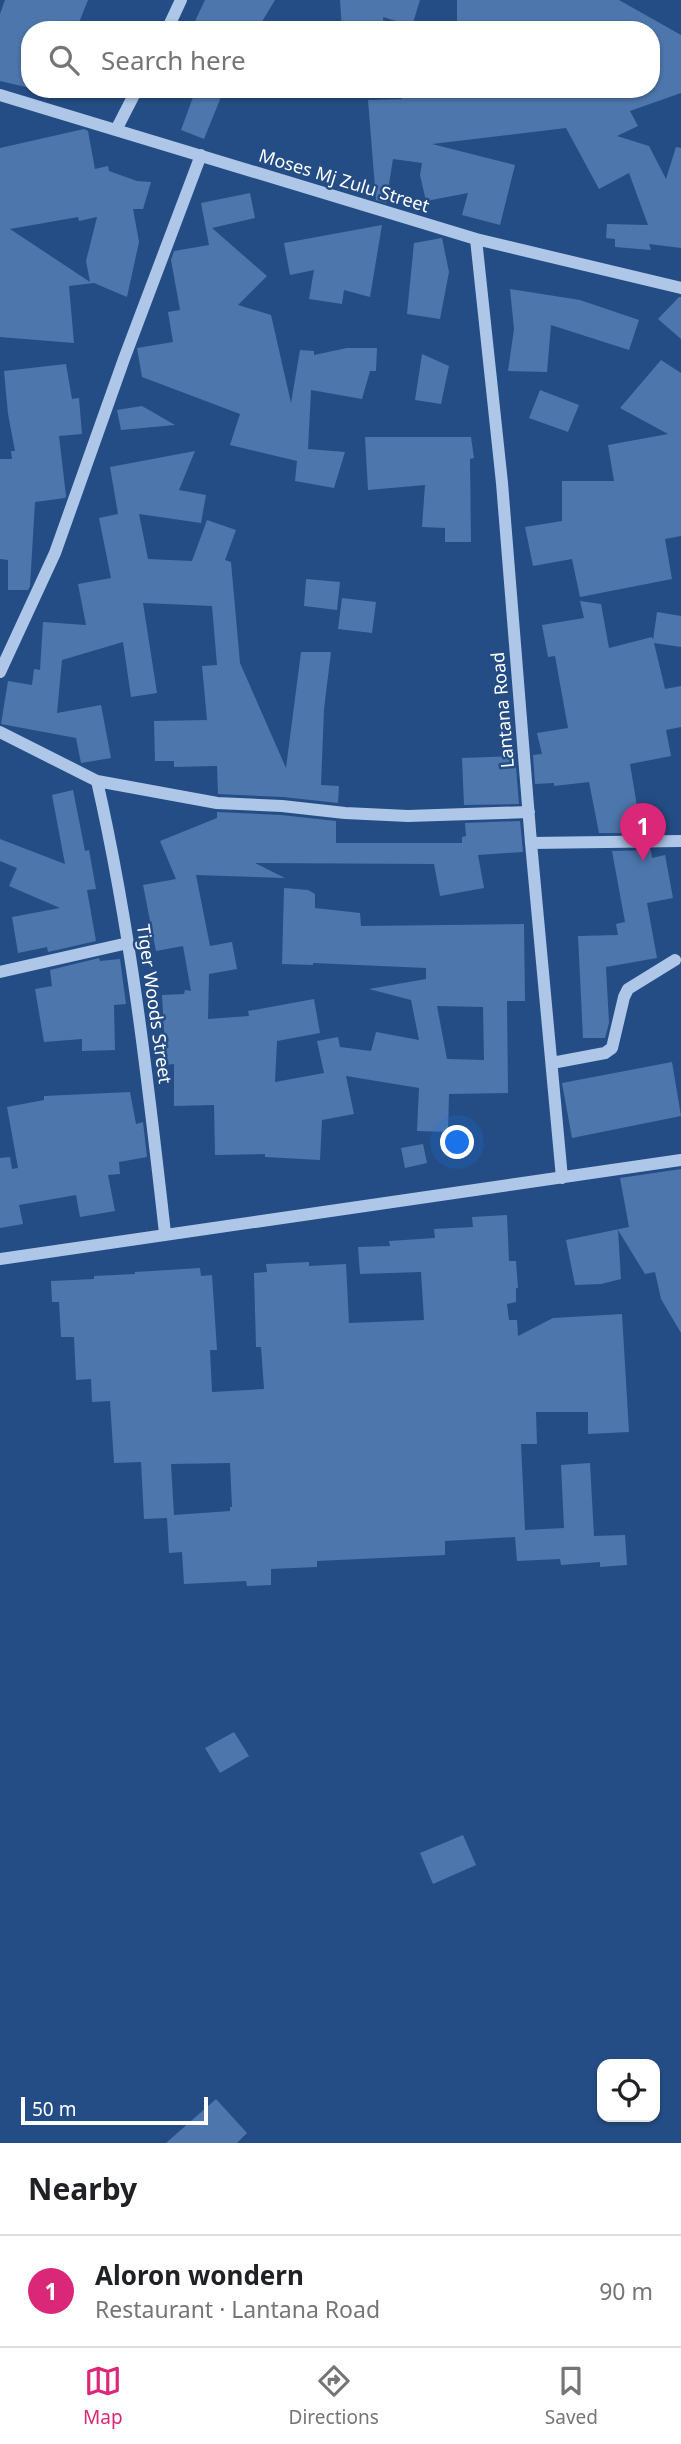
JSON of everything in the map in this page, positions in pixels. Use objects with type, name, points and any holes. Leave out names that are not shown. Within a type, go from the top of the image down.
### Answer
[{"type":"street","points":[[171,21],[181,0]]},
{"type":"street","name":"Moses Mj Zulu Street","points":[[0,95],[476,239],[681,288]]},
{"type":"street","points":[[116,130],[132,98]]},
{"type":"street","points":[[0,672],[55,553],[201,155]]},
{"type":"street","name":"Lantana Road","points":[[476,239],[502,483],[562,1178]]},
{"type":"street","points":[[0,732],[97,781],[217,803],[408,816],[529,812]]},
{"type":"street","name":"Tiger Woods Street","points":[[97,781],[111,839],[128,943],[149,1089],[165,1233]]},
{"type":"street","points":[[531,843],[681,841]]},
{"type":"street","points":[[0,972],[128,943]]},
{"type":"street","points":[[552,1063],[605,1053],[612,1048],[628,989],[675,960]]},
{"type":"street","points":[[0,1259],[681,1160]]},
{"type":"building","points":[[5,0],[88,0],[80,21],[21,21],[21,86],[0,81],[0,14]]},
{"type":"building","points":[[205,0],[275,0],[262,21],[195,21]]},
{"type":"building","points":[[340,0],[420,0],[414,21],[396,21],[383,17],[383,21],[341,21]]},
{"type":"building","points":[[457,0],[619,0],[656,21],[457,21]]},
{"type":"building","points":[[660,23],[681,35],[681,93],[630,111],[638,126],[617,136],[649,146],[666,179],[676,147],[681,148],[681,248],[649,244],[651,250],[615,247],[615,239],[606,238],[607,224],[648,225],[629,173],[599,189],[566,128],[432,144],[515,165],[500,225],[462,215],[468,193],[426,201],[420,175],[422,163],[393,159],[386,203],[376,200],[368,100],[660,98]]},
{"type":"building","points":[[193,98],[221,98],[204,139],[181,130]]},
{"type":"building","points":[[84,129],[88,131],[95,169],[108,166],[109,171],[137,181],[151,182],[143,209],[133,209],[139,242],[127,297],[94,283],[69,286],[74,343],[0,337],[0,148]],"holes":[[[78,217],[79,221],[97,217],[86,261],[90,282],[10,229]]]},
{"type":"building","points":[[250,193],[255,218],[212,228],[267,276],[238,305],[271,315],[291,403],[300,350],[314,351],[314,355],[347,348],[377,348],[376,371],[370,371],[362,399],[311,390],[308,449],[345,452],[334,488],[295,481],[297,461],[230,445],[240,414],[142,377],[137,348],[173,342],[168,312],[180,310],[171,260],[174,251],[209,245],[201,203]]},
{"type":"building","points":[[382,225],[370,297],[344,290],[342,304],[309,299],[314,270],[290,275],[284,243]]},
{"type":"building","points":[[442,238],[449,272],[440,319],[407,314],[414,243]]},
{"type":"building","points":[[510,289],[580,300],[639,320],[629,350],[551,325],[547,372],[508,371],[514,329]]},
{"type":"building","points":[[681,297],[681,339],[658,319]]},
{"type":"building","points":[[422,354],[449,366],[441,404],[415,400]]},
{"type":"building","points":[[661,360],[681,373],[681,536],[665,539],[672,579],[580,597],[572,559],[533,566],[525,527],[562,521],[562,481],[614,481],[608,445],[668,434],[620,408]]},
{"type":"building","points":[[66,364],[72,399],[79,398],[82,434],[59,436],[66,496],[35,502],[30,586],[28,590],[8,590],[8,560],[0,559],[0,459],[12,459],[11,451],[15,451],[4,371]]},
{"type":"building","points":[[540,390],[579,405],[568,432],[529,418]]},
{"type":"building","points":[[142,406],[175,425],[121,430],[117,410]]},
{"type":"building","points":[[365,437],[471,437],[474,458],[470,459],[471,542],[445,542],[445,528],[422,527],[425,485],[368,490]]},
{"type":"building","points":[[195,451],[179,490],[206,495],[201,523],[139,514],[148,559],[192,561],[207,520],[236,530],[225,560],[231,562],[240,663],[286,768],[301,652],[331,652],[324,709],[321,785],[339,786],[338,803],[218,794],[217,766],[174,767],[174,761],[155,761],[154,721],[207,720],[202,666],[217,665],[212,606],[143,603],[157,693],[131,697],[123,642],[62,660],[57,713],[101,705],[111,758],[81,763],[76,738],[1,724],[8,681],[32,685],[34,669],[40,670],[43,622],[86,625],[78,584],[111,578],[99,518],[118,514],[110,467]]},
{"type":"building","points":[[306,579],[340,582],[337,610],[304,606]]},
{"type":"building","points":[[342,598],[376,602],[372,633],[338,629]]},
{"type":"building","points":[[580,601],[601,604],[609,648],[652,637],[653,640],[657,612],[681,616],[681,647],[654,643],[665,689],[681,686],[681,727],[666,730],[671,756],[630,764],[637,806],[645,805],[648,833],[599,833],[589,782],[554,786],[554,783],[535,784],[533,755],[542,754],[537,733],[568,728],[555,656],[548,657],[542,625],[584,618]]},
{"type":"building","points":[[515,756],[519,804],[464,805],[462,758]]},
{"type":"building","points":[[73,790],[85,851],[89,850],[96,889],[87,890],[96,941],[48,952],[47,947],[18,953],[12,917],[60,908],[9,886],[17,868],[0,861],[0,839],[65,864],[52,795]]},
{"type":"building","points":[[217,812],[336,821],[336,843],[462,843],[462,837],[466,836],[465,823],[520,821],[523,852],[478,855],[484,888],[440,896],[434,864],[255,863],[285,878],[196,875],[210,946],[232,942],[237,969],[209,974],[208,1019],[249,1016],[248,1011],[314,999],[320,1033],[277,1041],[275,1082],[324,1073],[317,1041],[338,1037],[340,1047],[371,1051],[376,1032],[419,1040],[411,1000],[369,989],[426,979],[426,968],[282,964],[284,888],[308,890],[315,894],[315,908],[360,913],[361,926],[524,924],[525,1001],[507,1001],[508,1093],[449,1094],[448,1132],[417,1131],[419,1088],[346,1076],[354,1114],[322,1120],[320,1160],[265,1157],[265,1154],[215,1155],[214,1105],[174,1106],[174,1064],[166,1065],[162,995],[191,991],[183,946],[156,951],[143,885],[176,879],[160,841],[217,818]],"holes":[[[437,1006],[483,1007],[484,1060],[447,1059]]]},
{"type":"building","points":[[651,850],[652,858],[665,855],[673,898],[647,903],[657,958],[606,967],[609,1023],[605,1038],[583,1038],[578,936],[618,935],[616,924],[625,922],[612,851]]},
{"type":"building","points":[[99,958],[100,961],[120,959],[126,1004],[114,1005],[115,1050],[82,1051],[82,1039],[44,1042],[35,989],[52,986],[50,970]]},
{"type":"building","points":[[672,1062],[681,1116],[572,1138],[562,1083]]},
{"type":"building","points":[[130,1092],[136,1124],[143,1122],[147,1157],[119,1162],[120,1174],[108,1175],[115,1211],[80,1217],[76,1195],[19,1205],[23,1224],[0,1228],[0,1158],[10,1157],[12,1169],[18,1168],[7,1107],[44,1100],[44,1096]]},
{"type":"building","points":[[423,1144],[427,1163],[405,1168],[401,1148]]},
{"type":"building","points":[[681,1169],[681,1333],[661,1299],[655,1272],[645,1274],[618,1230],[621,1279],[601,1284],[575,1285],[566,1240],[629,1227],[620,1178]]},
{"type":"building","points":[[507,1215],[509,1261],[516,1261],[518,1288],[516,1302],[507,1304],[509,1320],[517,1320],[518,1336],[553,1318],[622,1314],[629,1432],[588,1434],[588,1412],[536,1412],[537,1444],[521,1444],[525,1530],[564,1528],[561,1465],[590,1463],[594,1536],[625,1535],[627,1565],[600,1567],[600,1562],[561,1565],[560,1559],[517,1561],[515,1537],[445,1541],[445,1555],[317,1561],[317,1567],[271,1569],[271,1585],[247,1586],[246,1581],[184,1584],[182,1552],[169,1553],[167,1518],[144,1519],[141,1462],[114,1463],[110,1401],[92,1402],[91,1379],[76,1380],[74,1337],[61,1337],[59,1302],[52,1302],[51,1281],[200,1268],[201,1276],[212,1275],[217,1350],[210,1350],[212,1392],[264,1389],[261,1347],[256,1347],[254,1273],[267,1272],[266,1264],[346,1264],[349,1323],[424,1320],[421,1272],[360,1274],[358,1247],[390,1246],[389,1241],[435,1238],[434,1229],[473,1227],[472,1217]],"holes":[[[230,1463],[230,1511],[174,1515],[171,1464]]]},
{"type":"building","points":[[234,1732],[249,1756],[220,1773],[205,1748]]},
{"type":"building","points":[[463,1835],[476,1865],[433,1884],[420,1853]]},
{"type":"building","points":[[216,2099],[247,2133],[237,2143],[166,2143]]},
{"type":"place","name":"Aloron wondern","points":[[643,861]]}]
